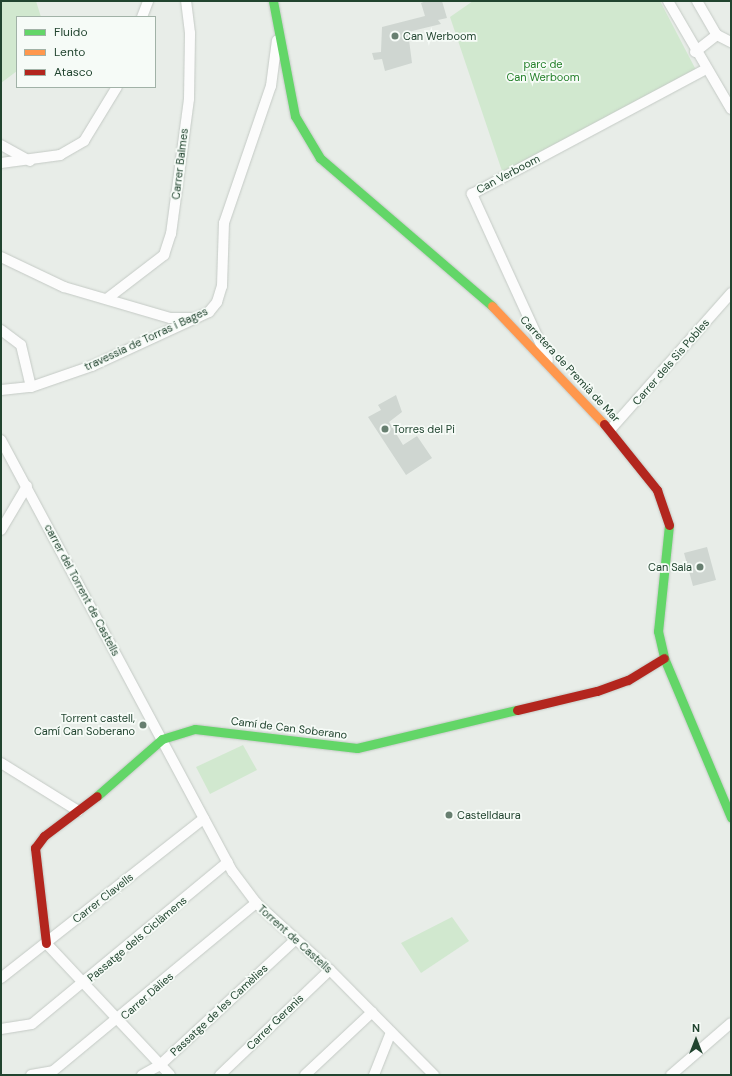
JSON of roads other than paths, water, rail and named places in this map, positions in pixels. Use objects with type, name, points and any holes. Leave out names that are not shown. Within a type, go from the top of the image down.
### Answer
[{"type":"street","points":[[142,16],[148,1]]},
{"type":"street","name":"Carrer Balmes","points":[[108,298],[164,255],[171,234],[189,100],[190,33],[186,1]]},
{"type":"street","points":[[668,1],[695,52],[731,109]]},
{"type":"street","points":[[697,1],[717,35],[731,42]]},
{"type":"street","name":"Carretera de Premià de Mar","points":[[276,3],[295,116],[320,158],[453,269],[548,361],[641,465],[660,494],[668,518],[670,538],[658,631],[664,658],[731,817]]},
{"type":"street","name":"travessia de Torras i Bages","points":[[1,390],[30,387],[92,366],[208,312],[221,296],[224,223],[271,86],[279,26]]},
{"type":"street","points":[[695,52],[717,35]]},
{"type":"street","name":"Can Verboom","points":[[548,361],[472,194],[706,68]]},
{"type":"street","points":[[1,163],[30,161],[60,155],[84,140],[115,92]]},
{"type":"street","points":[[1,145],[30,161]]},
{"type":"street","points":[[1,257],[64,287],[108,298],[170,318],[194,318]]},
{"type":"street","name":"Carrer dels Sis Pobles","points":[[610,430],[731,293]]},
{"type":"street","points":[[1,330],[21,345],[30,387]]},
{"type":"street","name":"carrer del Torrent de Castells","points":[[1,440],[162,739]]},
{"type":"street","points":[[1,530],[27,486]]},
{"type":"street","name":"Camí de Can Soberano","points":[[46,943],[35,848],[44,836],[78,811],[162,739],[195,729],[357,748],[597,690],[628,680],[664,658]]},
{"type":"street","name":"Torrent de Castells","points":[[162,739],[228,862],[256,903],[294,941],[330,970],[434,1075]]},
{"type":"street","points":[[1,763],[78,811]]},
{"type":"street","name":"Carrer Clavells","points":[[1,978],[204,818]]},
{"type":"street","name":"Passatge dels Ciclàmens","points":[[1,1030],[32,1024],[79,984],[84,984],[228,862]]},
{"type":"street","name":"Carrer Dàlies","points":[[31,1075],[53,1071],[118,1020],[256,903]]},
{"type":"street","name":"Passatge de les Camèlies","points":[[142,1075],[160,1065],[294,941]]},
{"type":"street","points":[[46,943],[170,1075]]},
{"type":"street","name":"Carrer Geranis","points":[[220,1075],[330,970]]},
{"type":"street","points":[[305,1075],[372,1012]]},
{"type":"street","points":[[671,1075],[731,1023]]},
{"type":"street","points":[[374,1075],[391,1032]]},
{"type":"place","name":"Can Werboom","points":[[395,36]]},
{"type":"place","name":"Torres del Pi","points":[[385,429]]},
{"type":"place","name":"Can Sala","points":[[700,567]]},
{"type":"place","name":"Torrent castell, Camí Can Soberano","points":[[143,725]]},
{"type":"place","name":"Castelldaura","points":[[449,815]]},
{"type":"park label","name":"parc de Can Werboom","points":[[543,71]]}]
